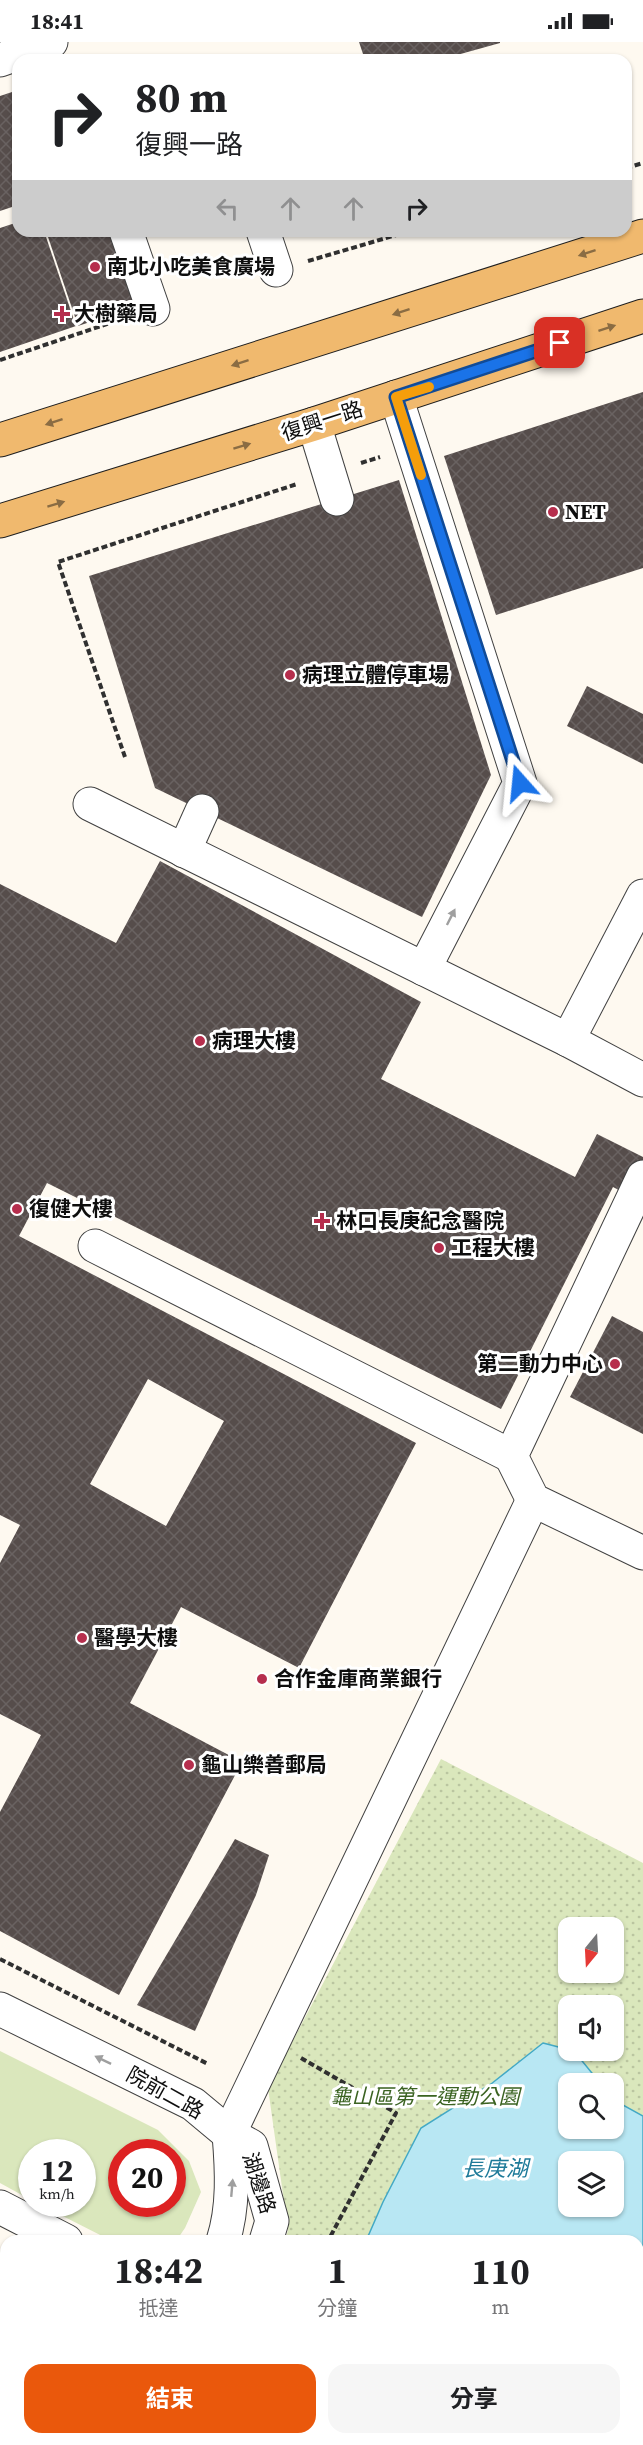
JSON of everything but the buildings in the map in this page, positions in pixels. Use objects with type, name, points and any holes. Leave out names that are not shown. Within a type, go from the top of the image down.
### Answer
[{"type":"main road","points":[[0,440],[643,236]]},
{"type":"main road","name":"復興一路","points":[[0,521],[314,424],[643,316]]},
{"type":"street","points":[[16,54],[44,44]]},
{"type":"street","points":[[127,237],[138,314]]},
{"type":"street","points":[[265,237],[276,270]]},
{"type":"street","points":[[396,397],[520,783],[424,969]]},
{"type":"street","points":[[314,424],[333,486]]},
{"type":"street","points":[[90,804],[568,1040],[643,1080]]},
{"type":"street","points":[[184,851],[202,811]]},
{"type":"street","points":[[568,1040],[643,896]]},
{"type":"street","points":[[511,1456],[643,1177]]},
{"type":"street","points":[[95,1246],[511,1456],[533,1500],[643,1553]]},
{"type":"street","points":[[224,2235],[230,2212],[232,2176],[229,2134],[533,1500]]},
{"type":"street","name":"院前二路","points":[[0,2009],[193,2104],[229,2134]]},
{"type":"street","name":"湖邊路","points":[[229,2134],[251,2146],[272,2221],[268,2235]]},
{"type":"street","points":[[0,2207],[54,2235]]},
{"type":"path","points":[[276,270],[389,237]]},
{"type":"path","points":[[0,360],[138,314]]},
{"type":"path","points":[[125,757],[58,562],[333,486],[412,446]]},
{"type":"path","points":[[0,1959],[208,2064]]},
{"type":"path","points":[[292,2053],[396,2113],[331,2235]]},
{"type":"green space","name":"龜山區第一運動公園","points":[[441,1759],[643,1863],[643,2235],[287,2235],[288,2230],[268,2088]]},
{"type":"green space","points":[[0,2051],[158,2130],[167,2139],[108,2139],[108,2217],[186,2217],[186,2158],[189,2161],[201,2192],[180,2235],[100,2235],[65,2217],[96,2217],[96,2139],[18,2139],[18,2193],[0,2183]]},
{"type":"water","name":"長庚湖","points":[[543,2043],[558,2047],[558,2061],[582,2061],[592,2073],[558,2073],[558,2139],[624,2139],[624,2106],[643,2116],[643,2235],[369,2235],[421,2128],[491,2084]]},
{"type":"slow traffic","points":[[421,475],[396,397],[429,387]]},
{"type":"place","name":"南北小吃美食廣場","points":[[95,267]]},
{"type":"place","name":"大樹藥局","points":[[62,314]]},
{"type":"place","name":"NET","points":[[553,512]]},
{"type":"place","name":"病理立體停車場","points":[[290,675]]},
{"type":"place","name":"病理大樓","points":[[200,1041]]},
{"type":"place","name":"復健大樓","points":[[17,1209]]},
{"type":"place","name":"林口長庚紀念醫院","points":[[322,1221]]},
{"type":"place","name":"工程大樓","points":[[439,1248]]},
{"type":"place","name":"第二動力中心","points":[[615,1364]]},
{"type":"place","name":"醫學大樓","points":[[82,1638]]},
{"type":"place","name":"合作金庫商業銀行","points":[[262,1679]]},
{"type":"place","name":"龜山樂善郵局","points":[[189,1765]]},
{"type":"route","points":[[520,783],[396,397],[560,343]]}]
